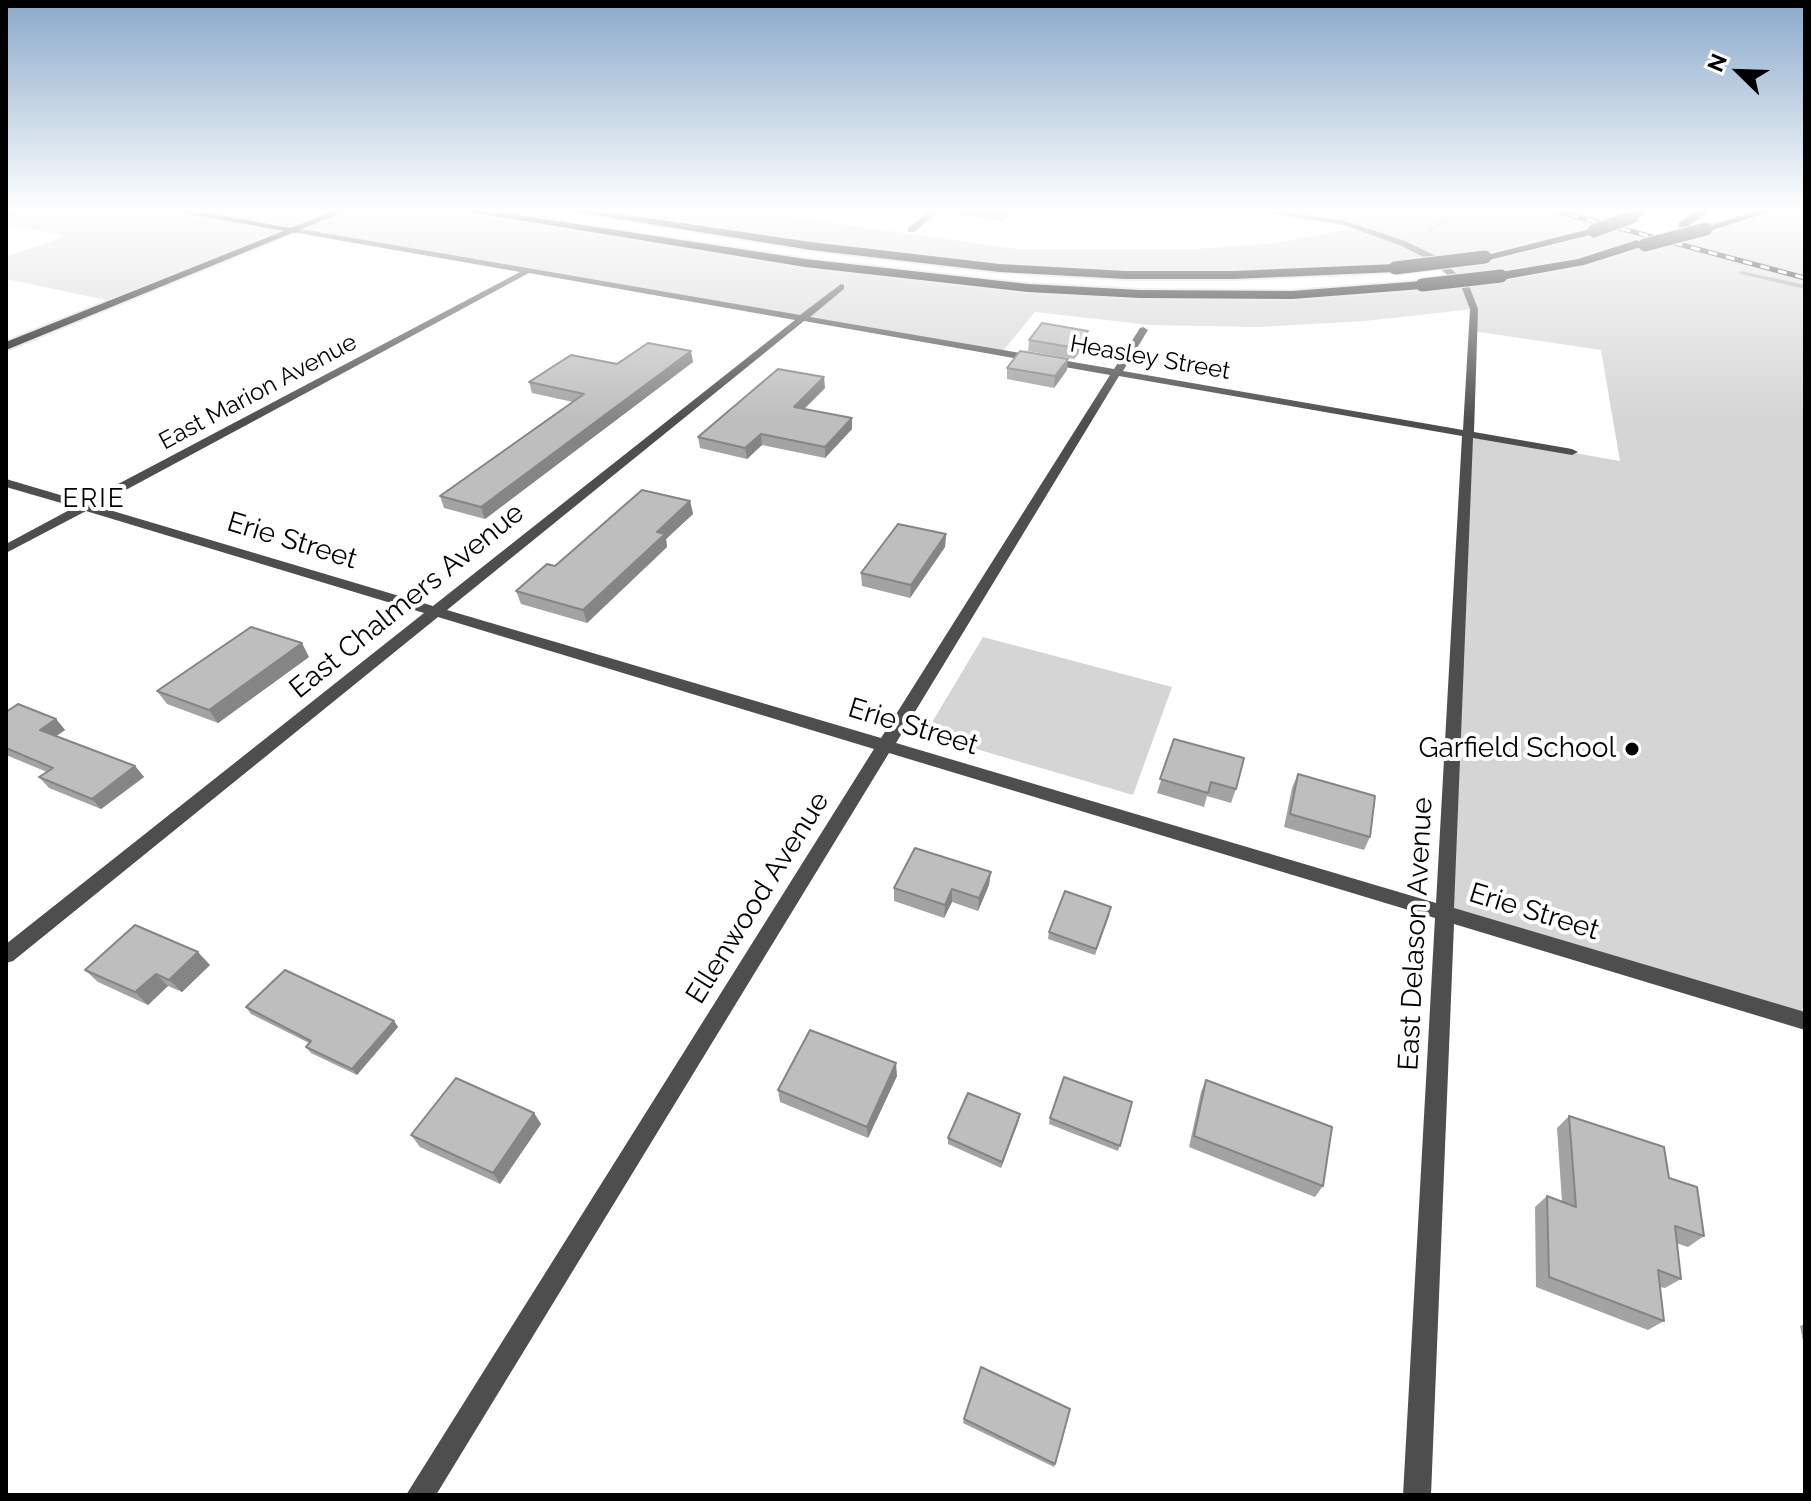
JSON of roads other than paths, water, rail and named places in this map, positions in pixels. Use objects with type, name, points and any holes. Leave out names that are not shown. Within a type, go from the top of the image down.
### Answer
[{"type":"highway","points":[[956,280],[1028,288],[1140,294],[1277,295],[1465,280]]},
{"type":"main road","points":[[6,346],[170,280]]},
{"type":"street","name":"East Marion Avenue","points":[[6,549],[510,280]]},
{"type":"street","name":"Heasley Street","points":[[587,280],[1572,452]]},
{"type":"street","name":"East Delason Avenue","points":[[1417,1495],[1474,309],[1465,285],[1459,280]]},
{"type":"street","name":"East Chalmers Avenue","points":[[6,955],[841,287]]},
{"type":"street","name":"Ellenwood Avenue","points":[[420,1495],[1143,330]]},
{"type":"street","name":"Erie Street","points":[[6,483],[1805,1021]]},
{"type":"waterway","points":[[1774,280],[1805,287]]},
{"type":"place","name":"Garfield School","points":[[1632,749]]},
{"type":"district","name":"ERIE","points":[[94,499]]}]
